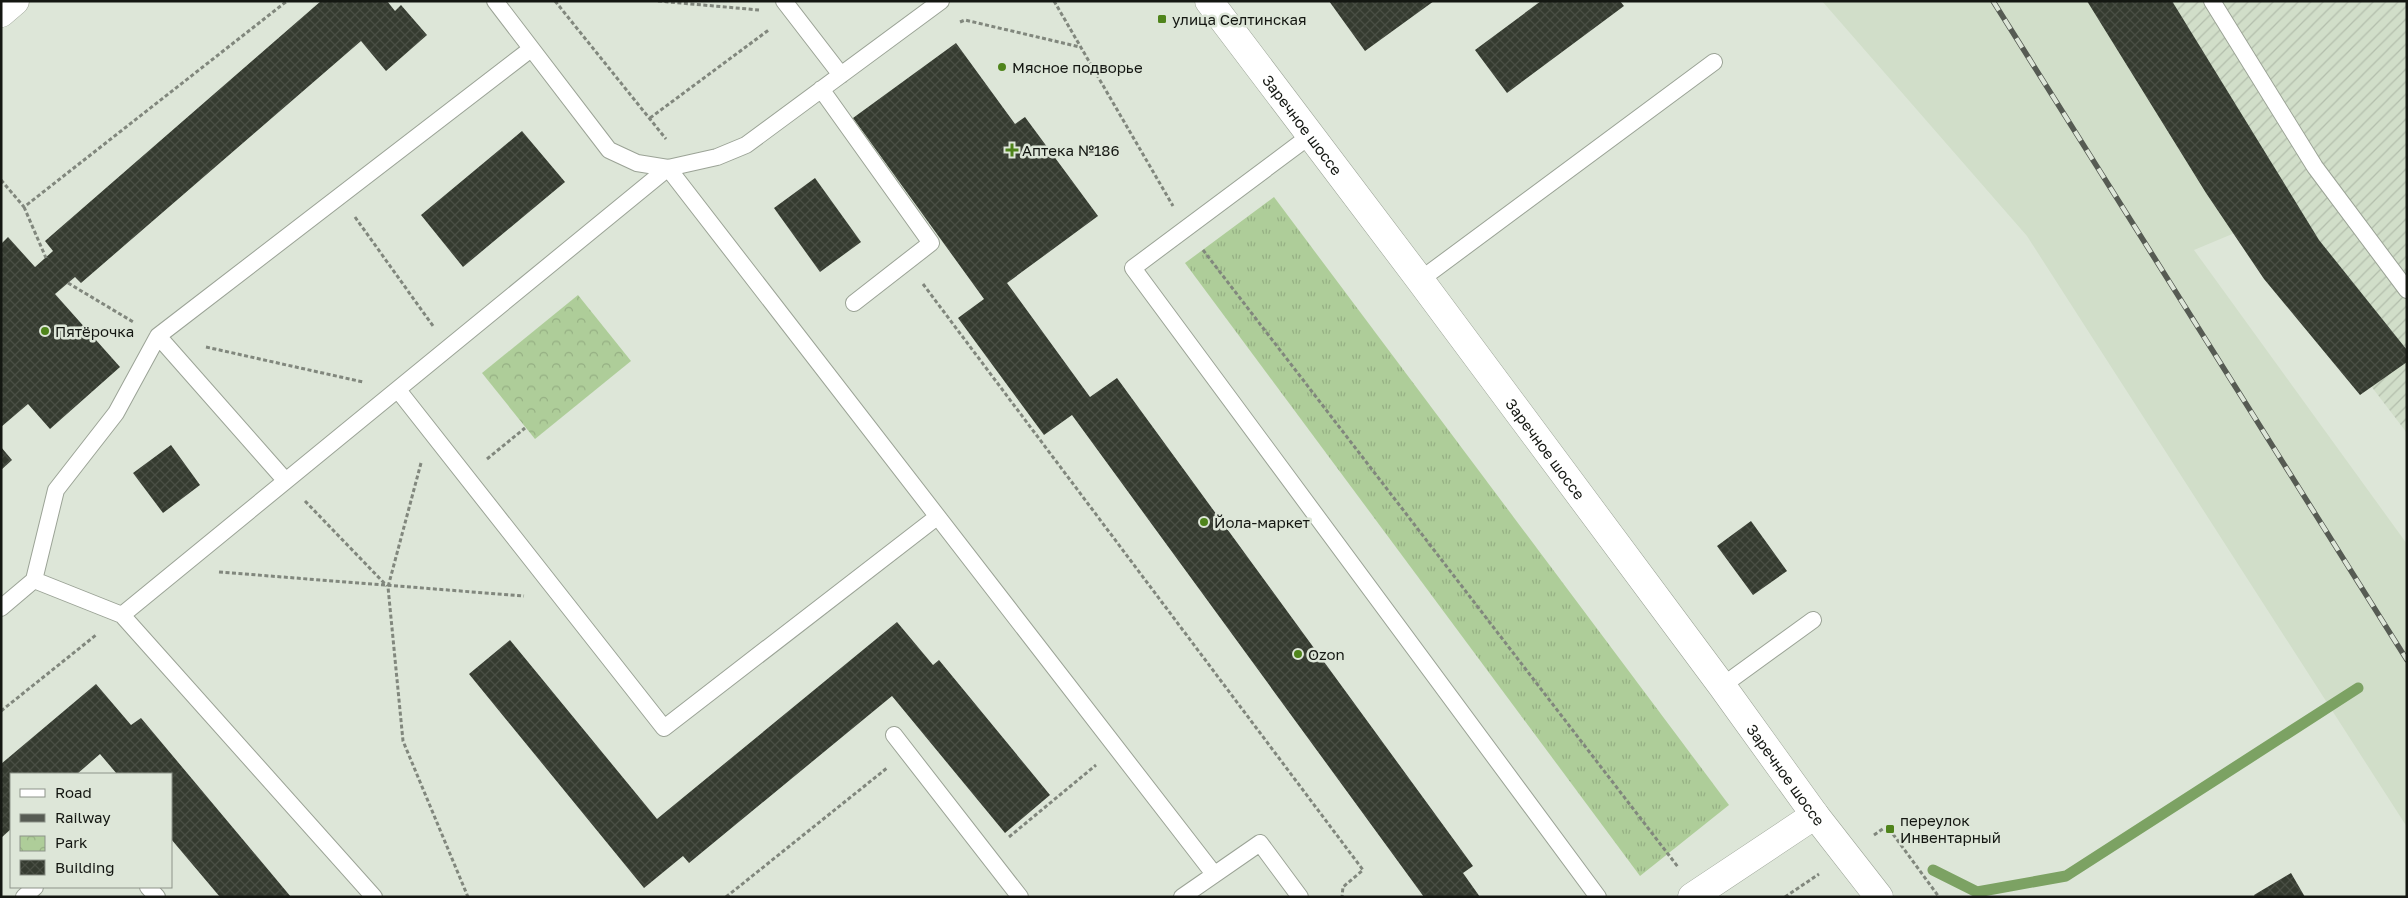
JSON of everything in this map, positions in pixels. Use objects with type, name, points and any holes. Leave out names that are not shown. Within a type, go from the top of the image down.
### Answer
[{"type":"main road","points":[[1,13],[15,1]]},
{"type":"main road","name":"Заречное шоссе","points":[[1209,1],[1420,280],[1722,686],[1815,815],[1879,897]]},
{"type":"main road","points":[[1695,895],[1815,815]]},
{"type":"lane","points":[[495,1],[609,150],[637,163],[668,168],[732,152],[746,145],[941,1]]},
{"type":"lane","points":[[2212,1],[2315,167],[2407,290]]},
{"type":"lane","points":[[788,7],[841,76]]},
{"type":"lane","points":[[1,608],[34,580],[56,490],[116,413],[158,336],[531,49]]},
{"type":"lane","points":[[1420,280],[1714,62]]},
{"type":"lane","points":[[822,89],[931,243],[854,303]]},
{"type":"lane","points":[[1311,135],[1133,268],[1598,897]]},
{"type":"lane","points":[[122,615],[668,168]]},
{"type":"lane","points":[[668,168],[1214,874]]},
{"type":"lane","points":[[158,336],[285,480]]},
{"type":"lane","points":[[398,390],[664,728],[937,517]]},
{"type":"lane","points":[[34,580],[122,615],[374,897]]},
{"type":"lane","points":[[1722,686],[1813,620]]},
{"type":"lane","points":[[894,735],[1020,897]]},
{"type":"lane","points":[[1182,897],[1260,843],[1300,897]]},
{"type":"lane","points":[[24,897],[34,888]]},
{"type":"path","points":[[24,207],[287,1]]},
{"type":"path","points":[[555,1],[670,144],[668,168]]},
{"type":"path","points":[[658,1],[788,7]]},
{"type":"path","points":[[1054,1],[1186,228],[1695,895]]},
{"type":"path","points":[[650,118],[788,7]]},
{"type":"path","points":[[956,24],[965,20],[1080,47]]},
{"type":"path","points":[[1,180],[24,207],[46,258]]},
{"type":"path","points":[[341,196],[449,348]]},
{"type":"path","points":[[906,262],[1363,870],[1343,886],[1342,897]]},
{"type":"path","points":[[68,284],[158,336],[398,390]]},
{"type":"path","points":[[466,476],[525,428]]},
{"type":"path","points":[[430,430],[388,587],[403,741],[468,897]]},
{"type":"path","points":[[285,480],[388,587]]},
{"type":"path","points":[[178,569],[388,587],[562,599]]},
{"type":"path","points":[[1,711],[122,615]]},
{"type":"path","points":[[988,855],[1116,748]]},
{"type":"path","points":[[726,897],[907,752]]},
{"type":"shaded area","points":[[1822,1],[2107,1],[2249,227],[2194,250],[2407,544],[2407,827],[2027,236]]},
{"type":"shaded area","points":[[2107,1],[2407,1],[2407,433],[2249,227]]},
{"type":"green space","points":[[1274,197],[1729,805],[1640,876],[1185,263]]},
{"type":"green space","points":[[578,295],[631,361],[535,439],[482,373]]},
{"type":"building","points":[[321,1],[387,1],[395,11],[401,5],[427,35],[386,71],[361,41],[81,283],[75,277],[55,294],[120,367],[50,429],[28,404],[1,427],[1,244],[8,237],[35,267],[53,251],[45,241]]},
{"type":"building","points":[[1329,1],[1434,1],[1365,51]]},
{"type":"building","points":[[1541,1],[1620,1],[1624,6],[1507,93],[1475,50]]},
{"type":"building","points":[[2087,1],[2172,1],[2319,240],[2407,350],[2407,362],[2360,395],[2264,279],[2206,193]]},
{"type":"building","points":[[956,43],[1015,124],[1025,117],[1098,216],[1007,283],[1090,397],[1117,378],[1473,866],[1463,873],[1480,897],[1424,897],[1072,415],[1044,435],[958,318],[984,299],[853,118]]},
{"type":"building","points":[[522,131],[565,182],[463,267],[421,215]]},
{"type":"building","points":[[815,178],[861,242],[820,272],[774,208]]},
{"type":"building","points":[[171,445],[200,485],[163,513],[133,473]]},
{"type":"building","points":[[1,447],[12,460],[1,470]]},
{"type":"building","points":[[1751,521],[1787,571],[1753,595],[1717,546]]},
{"type":"building","points":[[897,622],[933,665],[939,660],[1050,795],[1005,833],[892,696],[689,863],[683,856],[644,888],[469,674],[510,640],[657,819]]},
{"type":"building","points":[[96,684],[131,725],[141,718],[291,897],[220,897],[172,840],[172,773],[116,773],[100,754],[78,773],[10,773],[10,830],[1,838],[1,764]]},
{"type":"building","points":[[2291,873],[2305,897],[2255,897],[2254,895]]},
{"type":"waterway","points":[[1933,870],[1977,892],[2066,876],[2358,688]]},
{"type":"railway","points":[[1993,1],[2407,660]]},
{"type":"place","name":"улица Селтинская","points":[[1162,19]]},
{"type":"place","name":"Мясное подворье","points":[[1002,67]]},
{"type":"place","name":"Аптека №186","points":[[1012,150]]},
{"type":"place","name":"Пятёрочка","points":[[45,331]]},
{"type":"place","name":"Йола-маркет","points":[[1204,522]]},
{"type":"place","name":"Ozon","points":[[1298,654]]},
{"type":"place","name":"переулок Инвентарный","points":[[1890,829]]}]
